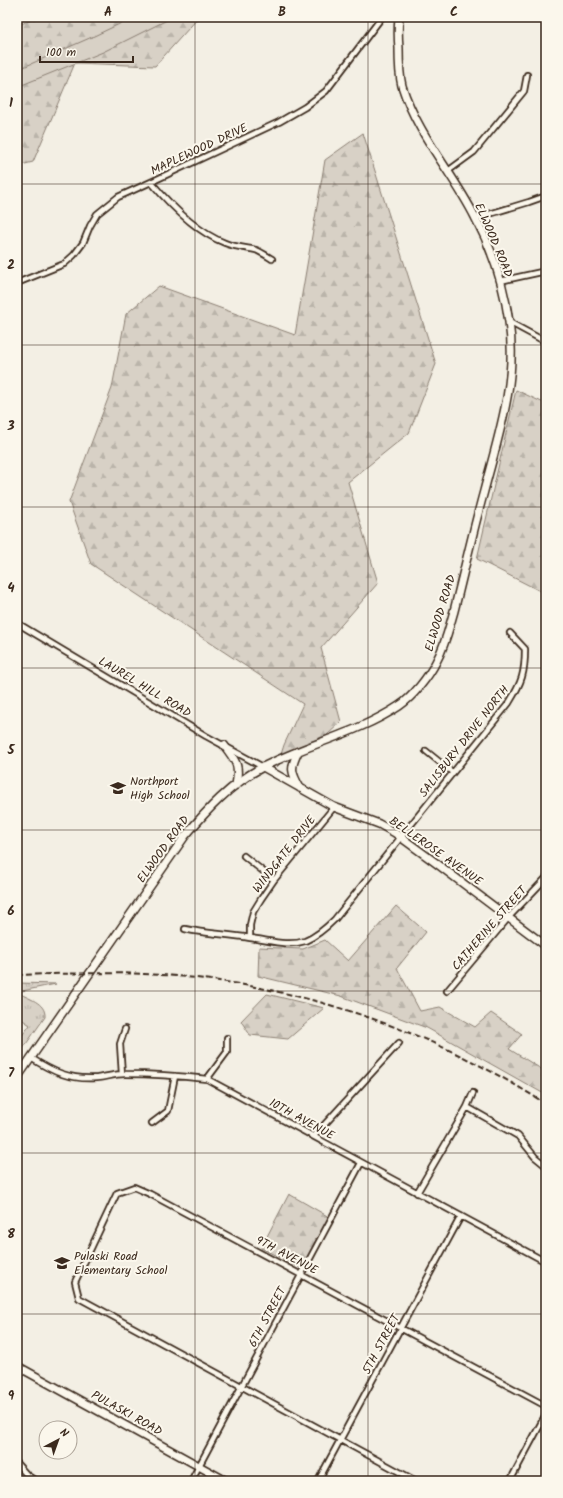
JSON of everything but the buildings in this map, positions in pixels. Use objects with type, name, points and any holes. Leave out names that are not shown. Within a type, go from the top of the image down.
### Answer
[{"type":"main road","name":"ELWOOD ROAD","points":[[17,1078],[184,836],[209,808],[236,785],[263,767],[366,725],[399,706],[420,685],[437,662],[454,610],[503,418],[512,355],[509,322],[500,281],[476,218],[416,120],[402,85],[399,66],[399,17]]},
{"type":"main road","points":[[224,745],[236,762],[239,772],[236,785]]},
{"type":"main road","points":[[298,752],[292,764],[292,773],[300,788]]},
{"type":"main road","name":"BELLEROSE AVENUE","points":[[263,767],[334,807],[379,824],[401,836],[546,946]]},
{"type":"main road","name":"PULASKI ROAD","points":[[17,1366],[226,1481]]},
{"type":"street","name":"MAPLEWOOD DRIVE","points":[[17,283],[64,264],[74,255],[83,243],[97,214],[118,196],[279,122],[305,107],[326,91],[382,17]]},
{"type":"street","points":[[448,171],[474,152],[524,91],[527,75]]},
{"type":"street","points":[[151,182],[183,215],[210,236],[225,244],[256,251],[272,258]]},
{"type":"street","points":[[476,218],[546,196]]},
{"type":"street","points":[[500,281],[546,271]]},
{"type":"street","points":[[509,322],[546,342]]},
{"type":"street","name":"LAUREL HILL ROAD","points":[[17,623],[206,736],[263,767]]},
{"type":"street","name":"SALISBURY DRIVE NORTH","points":[[185,929],[200,933],[250,938],[272,942],[293,943],[315,937],[335,919],[518,689],[524,675],[526,649],[510,633]]},
{"type":"street","points":[[426,751],[452,772]]},
{"type":"street","name":"WINDGATE DRIVE","points":[[250,938],[250,925],[253,912],[274,880],[334,807]]},
{"type":"street","points":[[244,856],[274,880]]},
{"type":"street","name":"CATHERINE STREET","points":[[447,991],[509,918],[546,878]]},
{"type":"street","points":[[122,1074],[120,1044],[125,1028]]},
{"type":"street","points":[[207,1079],[227,1052],[227,1038]]},
{"type":"street","points":[[314,1136],[400,1043]]},
{"type":"street","name":"10TH AVENUE","points":[[31,1058],[50,1070],[69,1076],[96,1078],[122,1074],[207,1079],[546,1262]]},
{"type":"street","points":[[152,1123],[168,1111],[175,1076]]},
{"type":"street","points":[[417,1193],[473,1094]]},
{"type":"street","points":[[467,1107],[518,1136],[535,1157],[546,1166]]},
{"type":"street","name":"6TH STREET","points":[[191,1481],[361,1163]]},
{"type":"street","name":"9TH AVENUE","points":[[241,1387],[79,1298],[75,1282],[117,1193],[134,1188],[150,1194],[546,1406]]},
{"type":"street","name":"5TH STREET","points":[[318,1481],[461,1216]]},
{"type":"street","points":[[241,1387],[416,1481]]},
{"type":"street","points":[[510,1481],[546,1414]]},
{"type":"street","points":[[17,1464],[27,1475],[36,1481]]},
{"type":"green space","points":[[41,17],[199,17],[155,66],[75,63],[33,162],[17,166],[17,25]]},
{"type":"green space","points":[[134,17],[173,17],[103,52],[17,87],[17,70]]},
{"type":"green space","points":[[363,133],[436,364],[409,433],[348,482],[378,583],[321,648],[341,722],[311,750],[300,748],[288,756],[277,767],[284,745],[303,704],[91,564],[69,502],[112,388],[126,314],[159,286],[295,335],[325,160]]},
{"type":"green space","points":[[516,390],[546,404],[546,594],[477,559]]},
{"type":"green space","points":[[396,906],[426,932],[397,968],[420,1011],[440,1007],[475,1027],[491,1013],[522,1034],[509,1049],[546,1072],[546,1095],[427,1028],[341,996],[258,976],[259,947],[303,949],[325,940],[348,961]]},
{"type":"green space","points":[[17,983],[56,984],[17,992]]},
{"type":"green space","points":[[17,992],[39,1004],[45,1012],[45,1017],[17,1057],[17,1042],[30,1025],[17,1016]]},
{"type":"green space","points":[[267,994],[324,1008],[288,1039],[250,1035],[241,1021]]},
{"type":"green space","points":[[289,1194],[329,1217],[302,1269],[261,1248]]},
{"type":"railway","points":[[17,975],[128,973],[197,978],[250,986],[302,997],[354,1012],[453,1052],[546,1104]]},
{"type":"place","name":"Northport High School","points":[[118,788]]},
{"type":"place","name":"Pulaski Road Elementary School","points":[[62,1263]]}]
